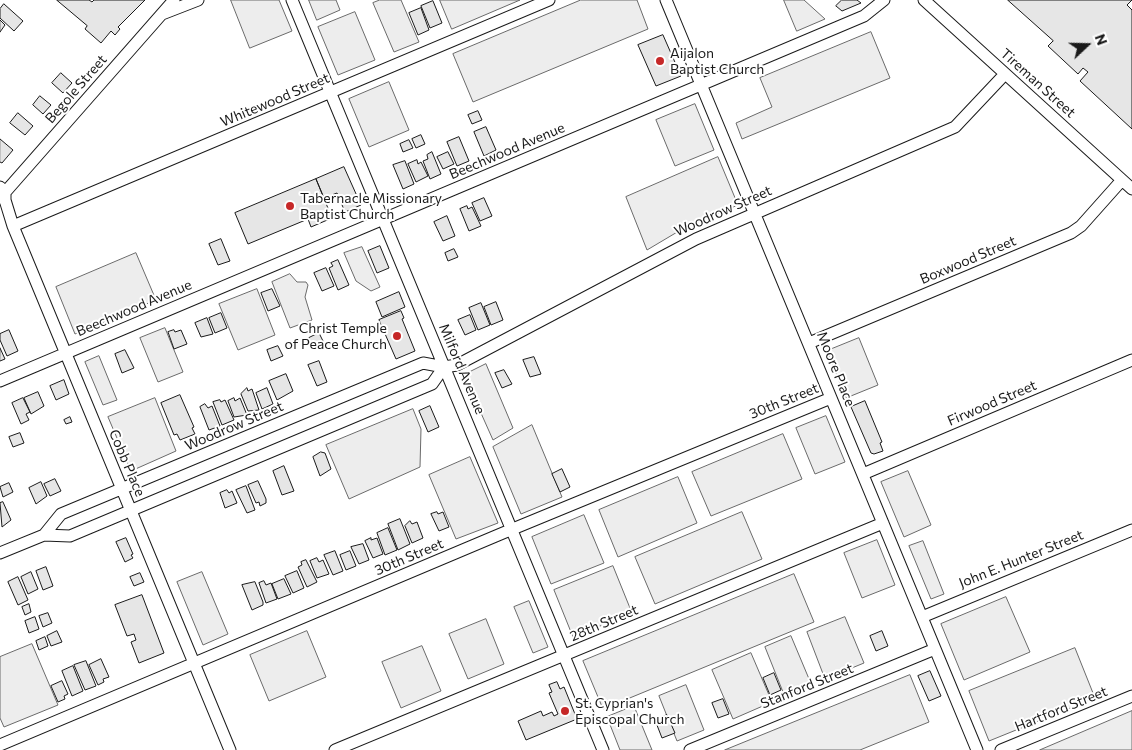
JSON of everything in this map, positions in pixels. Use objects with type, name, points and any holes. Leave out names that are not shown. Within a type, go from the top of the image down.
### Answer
[{"type":"street","name":"Begole Street","points":[[2,193],[174,0]]},
{"type":"street","points":[[161,14],[198,0]]},
{"type":"street","name":"Milford Avenue","points":[[292,0],[603,750]]},
{"type":"street","name":"Whitewood Street","points":[[12,226],[549,0]]},
{"type":"street","name":"Moore Place","points":[[666,0],[756,213],[977,750]]},
{"type":"street","name":"Beechwood Avenue","points":[[0,381],[864,16],[884,0]]},
{"type":"street","name":"Tireman Street","points":[[924,0],[1132,189]]},
{"type":"street","name":"Woodrow Street","points":[[44,535],[61,514],[423,363],[444,367],[462,362],[696,238],[955,127],[1005,74]]},
{"type":"street","name":"Boxwood Street","points":[[809,343],[1071,233],[1081,226],[1122,180]]},
{"type":"street","name":"Cobb Place","points":[[2,193],[12,226],[230,750]]},
{"type":"street","name":"Firwood Street","points":[[863,474],[1132,360]]},
{"type":"street","name":"Woodrow Street","points":[[0,553],[44,535],[70,536],[432,384],[444,367]]},
{"type":"street","name":"30th Street","points":[[0,746],[512,530],[832,398]]},
{"type":"street","name":"28th Street","points":[[335,750],[883,523]]},
{"type":"street","name":"John E. Hunter Street","points":[[922,617],[1132,530]]},
{"type":"street","name":"Stanford Street","points":[[690,750],[935,649]]},
{"type":"street","name":"Hartford Street","points":[[1001,750],[1132,696]]},
{"type":"shaded area","points":[[231,0],[279,0],[292,31],[250,48]]},
{"type":"shaded area","points":[[309,0],[336,0],[340,10],[317,20]]},
{"type":"shaded area","points":[[380,0],[401,0],[419,42],[394,52],[373,3]]},
{"type":"shaded area","points":[[440,0],[520,0],[452,29]]},
{"type":"shaded area","points":[[581,0],[637,0],[648,29],[473,102],[453,54]]},
{"type":"shaded area","points":[[784,0],[804,0],[825,19],[797,31]]},
{"type":"shaded area","points":[[355,12],[375,60],[338,75],[318,27]]},
{"type":"shaded area","points":[[871,32],[890,78],[742,139],[736,123],[772,107],[760,78]]},
{"type":"shaded area","points":[[389,82],[409,130],[369,147],[349,99]]},
{"type":"shaded area","points":[[695,104],[714,150],[675,166],[656,120]]},
{"type":"shaded area","points":[[718,157],[738,205],[684,228],[647,250],[626,197]]},
{"type":"shaded area","points":[[362,247],[380,287],[371,291],[356,281],[344,253]]},
{"type":"shaded area","points":[[136,253],[156,300],[75,334],[56,287]]},
{"type":"shaded area","points":[[290,274],[297,282],[306,282],[308,285],[305,297],[312,320],[290,328],[272,282]]},
{"type":"shaded area","points":[[257,289],[275,335],[238,350],[219,304]]},
{"type":"shaded area","points":[[165,328],[183,372],[158,382],[140,338]]},
{"type":"shaded area","points":[[859,338],[878,385],[846,398],[827,351]]},
{"type":"shaded area","points":[[99,356],[117,400],[103,405],[85,362]]},
{"type":"shaded area","points":[[486,364],[513,428],[493,440],[464,375]]},
{"type":"shaded area","points":[[155,398],[176,451],[131,471],[108,417]]},
{"type":"shaded area","points":[[413,409],[421,429],[420,467],[349,499],[326,445]]},
{"type":"shaded area","points":[[826,416],[845,462],[815,474],[796,428]]},
{"type":"shaded area","points":[[532,425],[562,497],[521,514],[493,447]]},
{"type":"shaded area","points":[[783,434],[802,479],[711,516],[692,472]]},
{"type":"shaded area","points":[[470,457],[498,523],[456,539],[429,475]]},
{"type":"shaded area","points":[[908,471],[931,525],[904,537],[881,482]]},
{"type":"shaded area","points":[[678,477],[697,523],[618,557],[599,510]]},
{"type":"shaded area","points":[[742,512],[762,559],[655,604],[635,557]]},
{"type":"shaded area","points":[[584,515],[604,563],[551,584],[532,537]]},
{"type":"shaded area","points":[[877,540],[895,585],[862,598],[844,553]]},
{"type":"shaded area","points":[[923,541],[944,594],[931,599],[909,546]]},
{"type":"shaded area","points":[[613,566],[632,613],[573,637],[554,590]]},
{"type":"shaded area","points":[[202,572],[228,634],[203,645],[177,582]]},
{"type":"shaded area","points":[[794,574],[814,622],[603,709],[583,661]]},
{"type":"shaded area","points":[[1006,597],[1030,652],[964,680],[941,624]]},
{"type":"shaded area","points":[[529,601],[548,647],[533,653],[514,607]]},
{"type":"shaded area","points":[[845,617],[864,663],[825,679],[807,632]]},
{"type":"shaded area","points":[[486,619],[504,664],[468,679],[449,634]]},
{"type":"shaded area","points":[[307,631],[326,677],[269,701],[250,655]]},
{"type":"shaded area","points":[[791,636],[812,686],[785,697],[765,647]]},
{"type":"shaded area","points":[[32,644],[58,705],[4,727],[0,718],[0,657]]},
{"type":"shaded area","points":[[422,646],[441,691],[401,708],[382,662]]},
{"type":"shaded area","points":[[1075,648],[1095,698],[989,741],[969,691]]},
{"type":"shaded area","points":[[751,653],[772,702],[733,719],[712,670]]},
{"type":"shaded area","points":[[910,675],[929,722],[860,750],[725,750]]},
{"type":"shaded area","points":[[686,685],[704,730],[677,741],[659,696]]},
{"type":"shaded area","points":[[634,706],[652,750],[620,750],[607,717]]},
{"type":"shaded area","points":[[1132,711],[1132,750],[1040,750]]},
{"type":"building","points":[[57,0],[89,0],[92,2],[94,0],[145,0],[118,27],[120,29],[115,35],[111,31],[101,43],[85,29],[87,26]]},
{"type":"building","points":[[842,0],[857,0],[861,3],[842,11],[836,6]]},
{"type":"building","points":[[1008,0],[1132,0],[1127,5],[1132,10],[1132,129],[1080,81],[1088,72],[1083,68],[1078,74],[1048,46],[1053,41]]},
{"type":"building","points":[[433,1],[442,23],[430,28],[421,6]]},
{"type":"building","points":[[4,4],[23,21],[14,31],[0,18],[0,9]]},
{"type":"building","points":[[421,8],[429,30],[418,35],[409,13]]},
{"type":"building","points":[[0,20],[5,25],[0,32]]},
{"type":"building","name":"Aijalon Baptist Church","points":[[663,35],[681,76],[656,86],[638,45]]},
{"type":"building","points":[[61,73],[72,83],[63,93],[52,83]]},
{"type":"building","points":[[40,96],[51,105],[43,114],[33,105]]},
{"type":"building","points":[[478,111],[482,120],[472,124],[468,115]]},
{"type":"building","points":[[18,113],[33,126],[25,135],[10,123]]},
{"type":"building","points":[[486,127],[496,150],[484,156],[474,132]]},
{"type":"building","points":[[421,135],[425,144],[416,148],[412,139]]},
{"type":"building","points":[[459,137],[469,161],[457,166],[447,142]]},
{"type":"building","points":[[0,139],[13,150],[2,163],[0,162]]},
{"type":"building","points":[[409,140],[413,148],[403,152],[400,144]]},
{"type":"building","points":[[432,152],[441,174],[430,179],[423,161],[428,159],[427,155]]},
{"type":"building","points":[[448,152],[454,164],[443,169],[437,157]]},
{"type":"building","points":[[417,160],[418,164],[421,162],[428,176],[416,182],[408,164]]},
{"type":"building","points":[[405,161],[414,184],[403,189],[393,165]]},
{"type":"building","points":[[344,167],[361,205],[345,212],[337,193],[324,198],[316,179]]},
{"type":"building","name":"Tabernacle Missionary Baptist Church","points":[[316,179],[332,218],[311,227],[308,219],[248,244],[235,213]]},
{"type":"building","points":[[484,198],[492,216],[480,221],[472,203]]},
{"type":"building","points":[[467,206],[468,209],[472,207],[481,226],[469,231],[460,209]]},
{"type":"building","points":[[447,216],[455,236],[443,241],[434,222]]},
{"type":"building","points":[[221,239],[230,261],[218,265],[209,244]]},
{"type":"building","points":[[380,246],[389,268],[377,273],[368,251]]},
{"type":"building","points":[[454,249],[458,257],[448,261],[445,253]]},
{"type":"building","points":[[338,260],[349,285],[338,290],[329,268],[333,266],[331,263]]},
{"type":"building","points":[[326,268],[334,286],[322,291],[314,273]]},
{"type":"building","points":[[272,289],[280,306],[268,311],[261,293]]},
{"type":"building","points":[[399,292],[405,307],[382,317],[376,302]]},
{"type":"building","points":[[496,302],[503,320],[491,325],[484,307]]},
{"type":"building","points":[[481,303],[490,325],[478,330],[469,308]]},
{"type":"building","name":"Christ Temple of Peace Church","points":[[401,311],[404,318],[402,319],[415,351],[396,359],[379,320]]},
{"type":"building","points":[[221,313],[227,328],[215,333],[209,318]]},
{"type":"building","points":[[470,315],[476,330],[465,335],[458,320]]},
{"type":"building","points":[[207,318],[213,334],[201,337],[195,323]]},
{"type":"building","points":[[9,330],[18,351],[7,356],[0,340],[0,334]]},
{"type":"building","points":[[174,330],[175,332],[181,330],[187,344],[174,349],[168,332]]},
{"type":"building","points":[[319,333],[324,343],[313,347],[309,338]]},
{"type":"building","points":[[278,346],[283,356],[271,361],[267,350]]},
{"type":"building","points":[[0,348],[5,359],[0,361]]},
{"type":"building","points":[[125,350],[134,368],[122,373],[115,354]]},
{"type":"building","points":[[534,357],[541,374],[530,377],[523,360]]},
{"type":"building","points":[[319,361],[327,382],[317,386],[308,365]]},
{"type":"building","points":[[504,370],[512,384],[502,388],[495,373]]},
{"type":"building","points":[[286,374],[293,391],[277,400],[269,381]]},
{"type":"building","points":[[64,380],[69,394],[56,400],[50,386]]},
{"type":"building","points":[[247,388],[248,391],[252,389],[259,410],[248,411],[241,394]]},
{"type":"building","points":[[267,388],[273,404],[262,409],[256,393]]},
{"type":"building","points":[[38,392],[44,406],[31,414],[24,398]]},
{"type":"building","points":[[180,395],[194,427],[192,428],[195,434],[180,440],[177,434],[174,435],[161,403]]},
{"type":"building","points":[[23,398],[30,412],[26,414],[29,420],[21,424],[12,403]]},
{"type":"building","points":[[234,398],[235,401],[240,398],[247,415],[234,417],[228,401]]},
{"type":"building","points":[[220,400],[221,402],[225,400],[234,420],[222,425],[213,402]]},
{"type":"building","points":[[865,401],[882,442],[880,443],[883,451],[874,454],[871,453],[851,407]]},
{"type":"building","points":[[205,404],[208,408],[212,406],[220,426],[209,430],[200,407]]},
{"type":"building","points":[[430,406],[439,427],[428,432],[419,411]]},
{"type":"building","points":[[70,417],[72,422],[66,424],[64,420]]},
{"type":"building","points":[[20,433],[24,443],[13,447],[9,437]]},
{"type":"building","points":[[321,452],[325,453],[331,469],[320,476],[313,457]]},
{"type":"building","points":[[284,466],[294,491],[282,495],[273,471]]},
{"type":"building","points":[[562,469],[570,487],[560,492],[552,474]]},
{"type":"building","points":[[55,479],[61,491],[50,496],[44,484]]},
{"type":"building","points":[[258,481],[266,499],[266,503],[260,506],[259,502],[256,503],[248,485]]},
{"type":"building","points":[[41,482],[47,496],[36,504],[29,488]]},
{"type":"building","points":[[9,483],[13,492],[3,497],[0,487]]},
{"type":"building","points":[[246,486],[255,510],[247,513],[236,490]]},
{"type":"building","points":[[227,490],[229,493],[232,491],[237,503],[225,508],[220,493]]},
{"type":"building","points":[[3,502],[11,520],[2,527],[0,503]]},
{"type":"building","points":[[437,512],[438,514],[443,512],[449,527],[439,531],[431,514]]},
{"type":"building","points":[[400,519],[410,544],[398,550],[388,524]]},
{"type":"building","points":[[410,521],[412,524],[417,522],[423,538],[412,543],[405,526]]},
{"type":"building","points":[[388,528],[397,550],[385,555],[377,533]]},
{"type":"building","points":[[126,538],[133,558],[125,562],[116,542]]},
{"type":"building","points":[[371,538],[371,540],[377,538],[383,554],[373,558],[365,541]]},
{"type":"building","points":[[363,544],[369,560],[359,564],[351,547]]},
{"type":"building","points":[[335,551],[343,571],[333,575],[324,555]]},
{"type":"building","points":[[350,551],[356,566],[346,570],[340,555]]},
{"type":"building","points":[[317,558],[319,562],[323,560],[329,574],[317,578],[310,561]]},
{"type":"building","points":[[306,560],[317,582],[307,587],[298,567],[302,565],[301,562]]},
{"type":"building","points":[[46,567],[53,586],[43,590],[36,571]]},
{"type":"building","points":[[297,571],[304,588],[293,593],[285,576]]},
{"type":"building","points":[[31,572],[38,589],[28,594],[21,577]]},
{"type":"building","points":[[140,573],[144,582],[134,586],[130,577]]},
{"type":"building","points":[[18,577],[28,600],[18,605],[8,582]]},
{"type":"building","points":[[284,579],[291,594],[278,599],[272,584]]},
{"type":"building","points":[[264,581],[266,585],[271,583],[277,599],[266,603],[259,583]]},
{"type":"building","points":[[255,582],[263,605],[252,610],[242,585]]},
{"type":"building","points":[[142,595],[164,653],[139,663],[131,642],[136,640],[134,634],[127,636],[115,605]]},
{"type":"building","points":[[29,604],[31,612],[25,615],[22,607]]},
{"type":"building","points":[[48,613],[52,623],[43,627],[39,616]]},
{"type":"building","points":[[35,617],[39,629],[29,633],[25,621]]},
{"type":"building","points":[[57,631],[62,642],[51,646],[47,636]]},
{"type":"building","points":[[882,631],[888,646],[876,651],[870,636]]},
{"type":"building","points":[[45,637],[48,646],[39,650],[36,641]]},
{"type":"building","points":[[101,659],[109,677],[103,679],[104,682],[98,685],[89,665]]},
{"type":"building","points":[[86,661],[96,686],[85,690],[74,665]]},
{"type":"building","points":[[73,666],[83,691],[72,696],[62,671]]},
{"type":"building","points":[[930,671],[941,696],[929,701],[918,676]]},
{"type":"building","points":[[774,673],[781,690],[770,695],[763,678]]},
{"type":"building","points":[[62,681],[68,694],[64,696],[65,699],[58,702],[51,686]]},
{"type":"building","name":"St. Cyprian's Episcopal Church","points":[[557,682],[560,689],[564,687],[577,719],[526,740],[518,721],[541,711],[543,716],[552,712],[554,716],[558,714],[549,693],[552,692],[549,685]]},
{"type":"building","points":[[723,699],[729,714],[718,718],[712,703]]},
{"type":"building","points":[[667,715],[675,733],[662,738],[655,720]]},
{"type":"place","name":"Aijalon Baptist Church","points":[[660,61]]},
{"type":"place","name":"Tabernacle Missionary Baptist Church","points":[[290,206]]},
{"type":"place","name":"Christ Temple of Peace Church","points":[[397,336]]},
{"type":"place","name":"St. Cyprian's Episcopal Church","points":[[565,711]]}]
